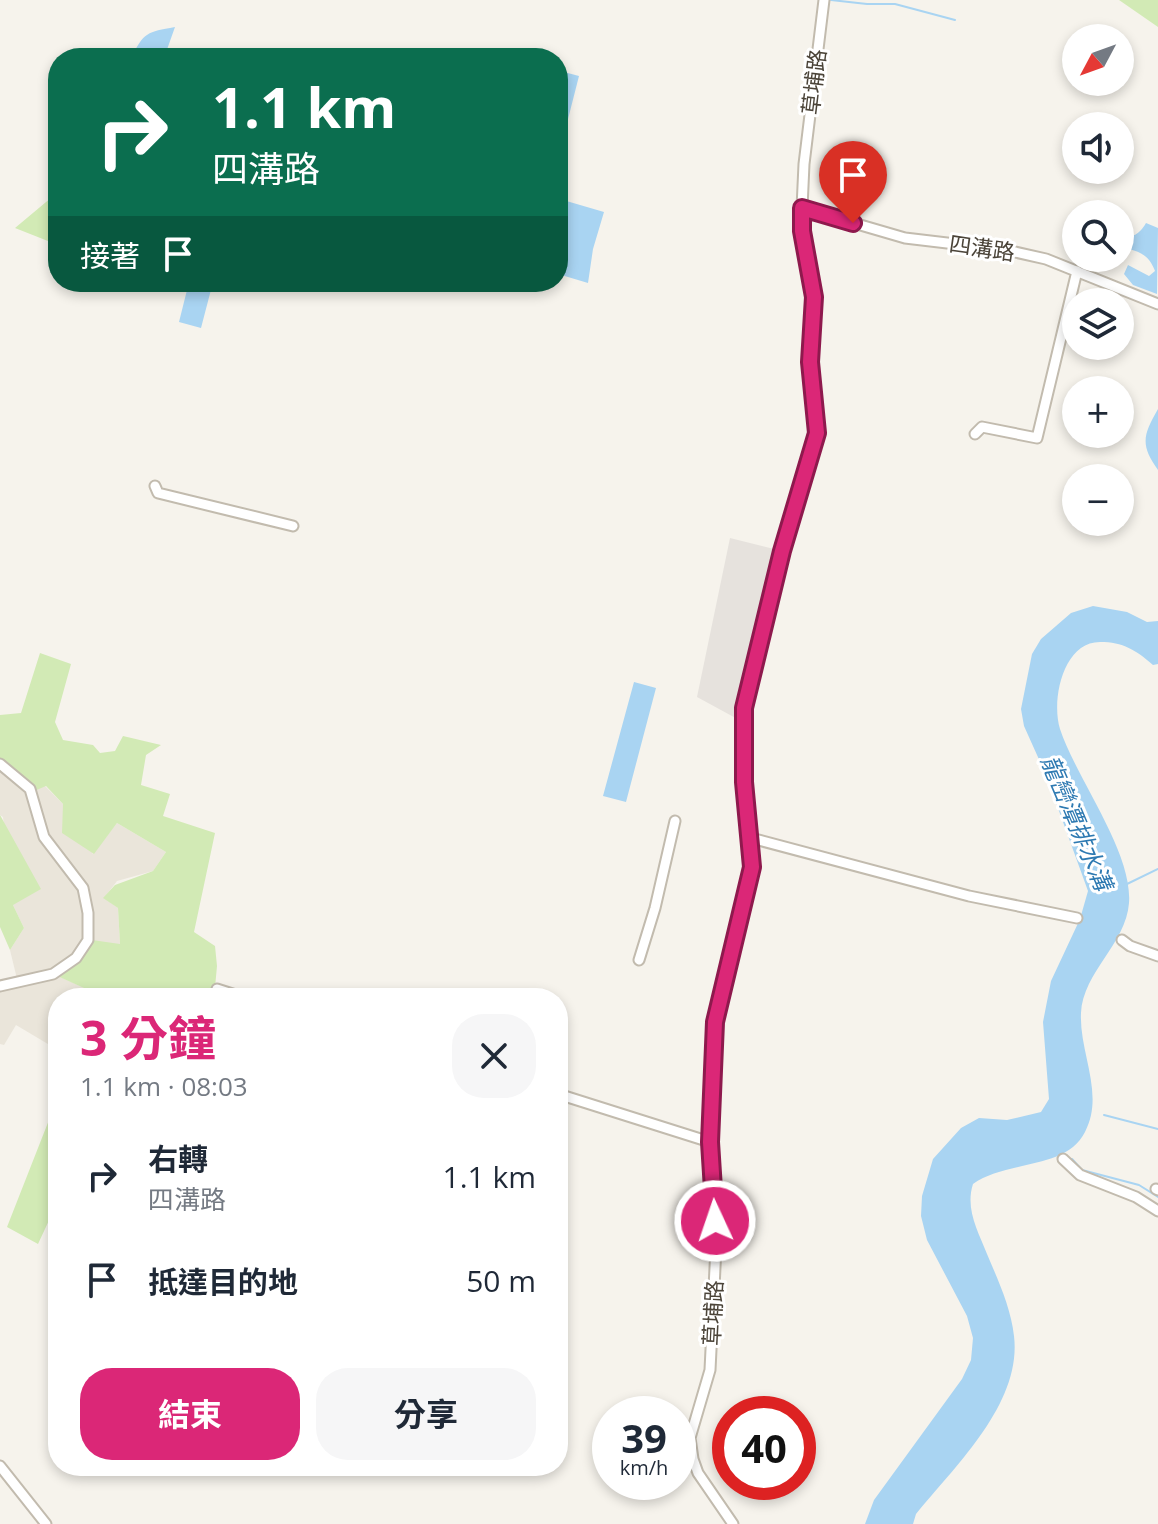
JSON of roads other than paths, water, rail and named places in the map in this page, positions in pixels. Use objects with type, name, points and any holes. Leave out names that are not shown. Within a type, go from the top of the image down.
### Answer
[{"type":"street","name":"草埔路","points":[[733,1524],[698,1473],[690,1438],[710,1370],[716,1247],[710,1142],[715,1022],[752,867],[744,782],[744,708],[782,551],[817,433],[810,362],[814,297],[802,231],[802,208],[804,164],[824,0]]},
{"type":"street","name":"四溝路","points":[[802,208],[905,238],[1006,250],[1062,265]]},
{"type":"street","points":[[975,434],[982,427],[1037,438],[1077,272]]},
{"type":"street","name":"四溝路","points":[[1079,272],[1158,304]]},
{"type":"street","points":[[155,486],[158,493],[293,526]]},
{"type":"street","points":[[0,764],[30,789],[44,837],[83,888],[88,913],[88,940],[76,958],[53,974],[0,986]]},
{"type":"street","points":[[639,960],[655,908],[675,821]]},
{"type":"street","points":[[751,838],[969,896],[1077,918]]},
{"type":"street","points":[[1122,940],[1158,956]]},
{"type":"street","points":[[568,1097],[710,1142]]},
{"type":"street","points":[[1063,1159],[1080,1175],[1136,1197],[1158,1211]]},
{"type":"street","points":[[0,1466],[46,1524]]},
{"type":"water","points":[[175,27],[168,48],[136,48],[147,35]]},
{"type":"water","points":[[568,73],[579,76],[568,119]]},
{"type":"water","points":[[568,201],[604,212],[593,249],[588,283],[568,277]]},
{"type":"water","points":[[1146,223],[1158,228],[1157,294],[1133,285],[1124,274],[1134,272],[1134,268],[1149,276],[1155,271],[1148,259],[1134,251],[1134,235]]},
{"type":"water","points":[[186,292],[210,292],[201,328],[179,322]]},
{"type":"water","points":[[1158,409],[1158,470],[1148,454],[1146,440]]},
{"type":"water","name":"龍巒潭排水溝","points":[[1093,606],[1127,612],[1147,622],[1158,621],[1158,664],[1153,665],[1122,645],[1100,642],[1087,645],[1069,662],[1059,689],[1060,729],[1113,838],[1128,883],[1129,903],[1121,932],[1089,984],[1081,1013],[1092,1088],[1090,1118],[1085,1132],[1064,1153],[987,1176],[973,1184],[971,1202],[974,1220],[1004,1294],[1014,1336],[1014,1361],[1008,1385],[983,1432],[916,1514],[913,1524],[865,1524],[874,1500],[962,1379],[971,1360],[973,1338],[967,1316],[927,1240],[921,1216],[922,1196],[933,1159],[961,1128],[979,1118],[1007,1120],[1041,1112],[1049,1099],[1043,1022],[1051,981],[1080,919],[1088,891],[1046,775],[1024,726],[1021,709],[1032,654],[1041,639],[1071,613]]},
{"type":"water","points":[[634,682],[656,688],[626,802],[603,796]]},
{"type":"waterway","points":[[831,0],[895,4],[955,20]]},
{"type":"waterway","name":"龍巒潭排水溝","points":[[1127,884],[1158,869]]},
{"type":"waterway","points":[[1104,1115],[1158,1129]]},
{"type":"waterway","points":[[1072,1159],[1082,1170],[1139,1185],[1158,1197]]}]
